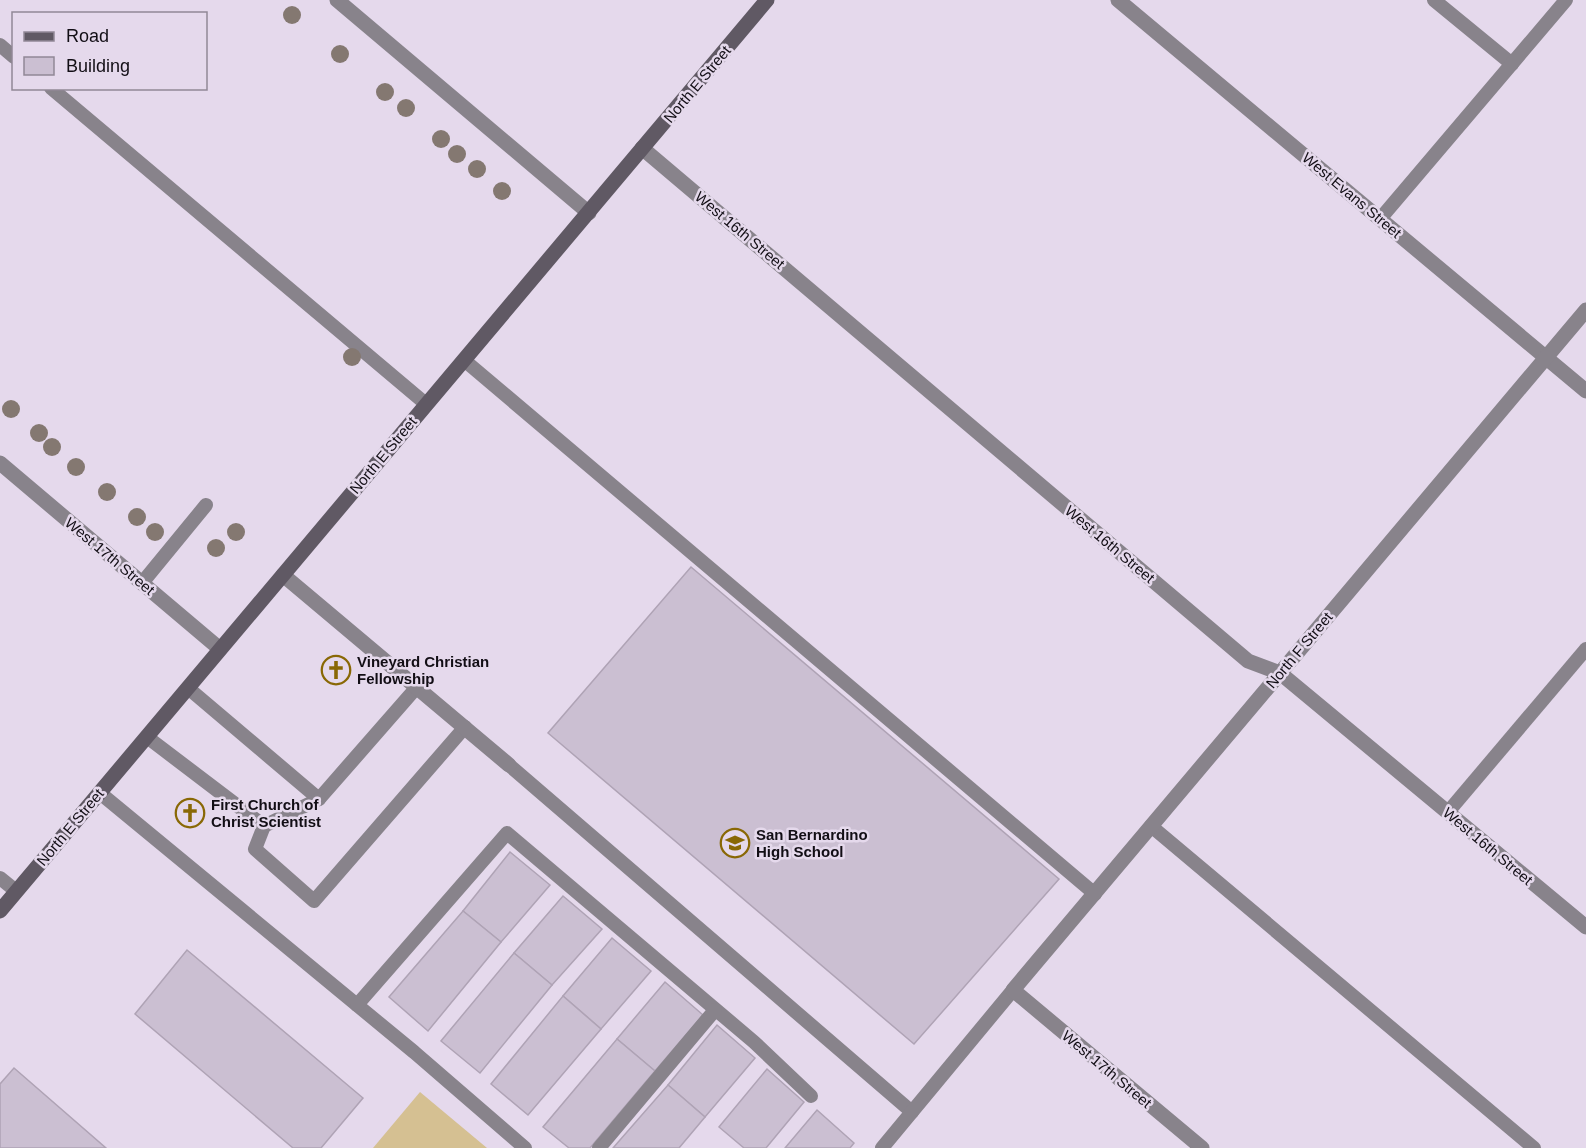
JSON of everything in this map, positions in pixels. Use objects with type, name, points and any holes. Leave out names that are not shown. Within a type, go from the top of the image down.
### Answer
[{"type":"main road","name":"North E Street","points":[[0,911],[767,0]]},
{"type":"street","points":[[337,0],[589,213]]},
{"type":"street","name":"West Evans Street","points":[[1118,0],[1586,391]]},
{"type":"street","name":"West 16th Street","points":[[642,148],[1248,661],[1280,673],[1586,927]]},
{"type":"street","name":"North F Street","points":[[1013,990],[1586,310]]},
{"type":"street","name":"West 17th Street","points":[[0,463],[220,649]]},
{"type":"street","points":[[283,575],[509,765]]},
{"type":"street","name":"West 17th Street","points":[[1013,990],[1202,1148]]},
{"type":"lane","points":[[1434,0],[1512,64]]},
{"type":"lane","points":[[1380,219],[1566,0]]},
{"type":"lane","points":[[0,45],[12,55]]},
{"type":"lane","points":[[53,90],[426,404]]},
{"type":"lane","points":[[464,360],[1095,894]]},
{"type":"lane","points":[[142,583],[206,505]]},
{"type":"lane","points":[[1448,812],[1581,664],[1586,649]]},
{"type":"lane","points":[[417,687],[320,799],[264,826],[255,849],[314,900],[465,727]]},
{"type":"lane","points":[[188,688],[320,799]]},
{"type":"lane","points":[[147,737],[264,826]]},
{"type":"lane","points":[[509,765],[912,1112]]},
{"type":"lane","points":[[100,793],[357,1005],[525,1148]]},
{"type":"lane","points":[[1151,826],[1534,1148]]},
{"type":"lane","points":[[357,1005],[507,833],[754,1042],[811,1096]]},
{"type":"lane","points":[[0,878],[16,891]]},
{"type":"lane","points":[[882,1148],[1013,990]]},
{"type":"lane","points":[[599,1148],[715,1010]]},
{"type":"shaded area","points":[[420,1092],[487,1148],[373,1148]]},
{"type":"building","points":[[691,567],[1059,879],[914,1044],[548,733]]},
{"type":"building","points":[[510,852],[550,885],[501,942],[463,911]]},
{"type":"building","points":[[563,896],[602,929],[552,985],[514,953]]},
{"type":"building","points":[[463,911],[501,942],[428,1031],[389,997]]},
{"type":"building","points":[[612,938],[651,971],[601,1029],[563,996]]},
{"type":"building","points":[[187,950],[363,1098],[321,1148],[293,1148],[135,1014]]},
{"type":"building","points":[[514,953],[552,985],[480,1073],[441,1041]]},
{"type":"building","points":[[665,982],[703,1015],[655,1071],[617,1039]]},
{"type":"building","points":[[563,996],[601,1029],[528,1115],[491,1084]]},
{"type":"building","points":[[717,1025],[755,1058],[705,1117],[668,1085]]},
{"type":"building","points":[[617,1039],[655,1071],[590,1148],[569,1148],[543,1127]]},
{"type":"building","points":[[14,1068],[106,1148],[0,1148],[0,1084]]},
{"type":"building","points":[[767,1069],[804,1102],[766,1148],[744,1148],[719,1127]]},
{"type":"building","points":[[668,1085],[705,1117],[679,1148],[613,1148]]},
{"type":"building","points":[[817,1110],[854,1143],[850,1148],[785,1148]]},
{"type":"place","name":"Vineyard Christian Fellowship","points":[[336,670]]},
{"type":"place","name":"First Church of Christ Scientist","points":[[190,813]]},
{"type":"place","name":"San Bernardino High School","points":[[735,843]]}]
